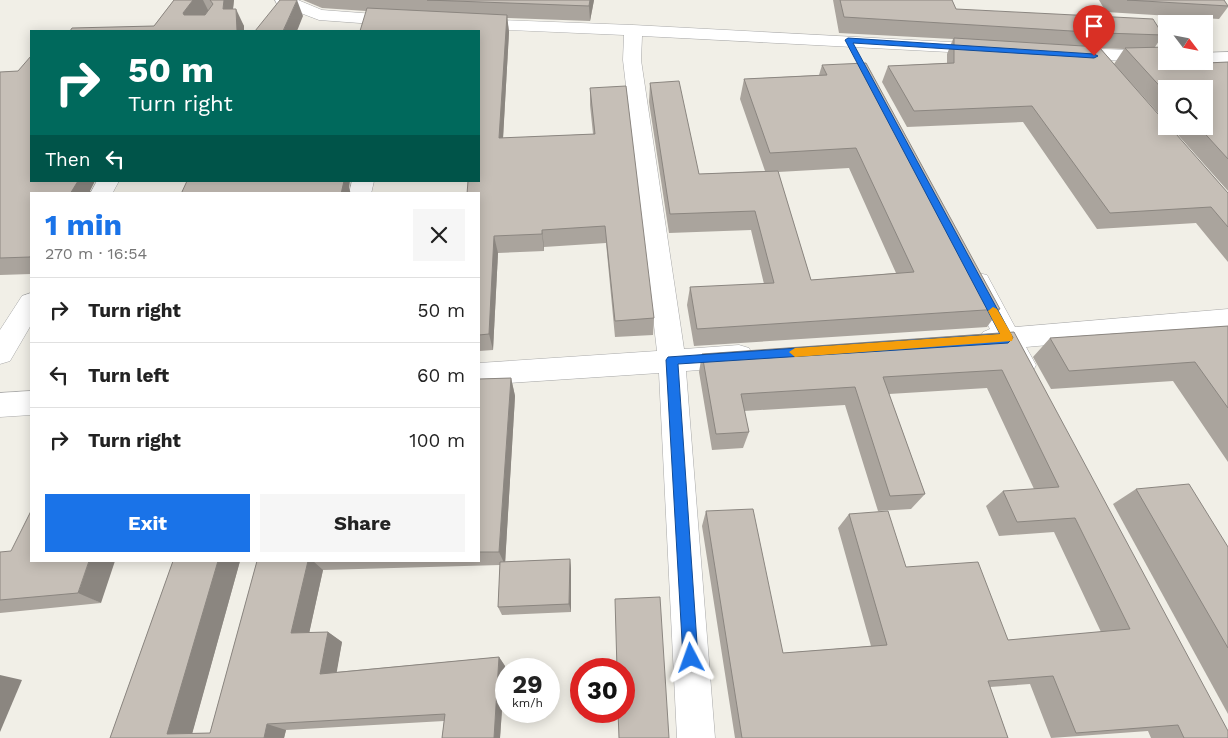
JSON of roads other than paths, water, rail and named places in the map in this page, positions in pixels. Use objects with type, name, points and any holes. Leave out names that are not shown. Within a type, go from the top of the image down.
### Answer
[{"type":"street","points":[[283,0],[319,15],[409,25]]},
{"type":"street","points":[[456,23],[848,40],[1006,50]]},
{"type":"street","points":[[633,30],[632,60],[672,360],[696,738]]},
{"type":"street","points":[[848,40],[862,66]]},
{"type":"street","points":[[1055,54],[1158,57]]},
{"type":"street","points":[[1094,56],[1114,78]]},
{"type":"street","points":[[1213,58],[1228,58]]},
{"type":"street","points":[[966,259],[1035,390]]},
{"type":"street","points":[[0,353],[30,305]]},
{"type":"street","points":[[968,341],[1228,319]]},
{"type":"street","points":[[480,374],[761,354]]},
{"type":"street","points":[[0,405],[30,403]]}]
